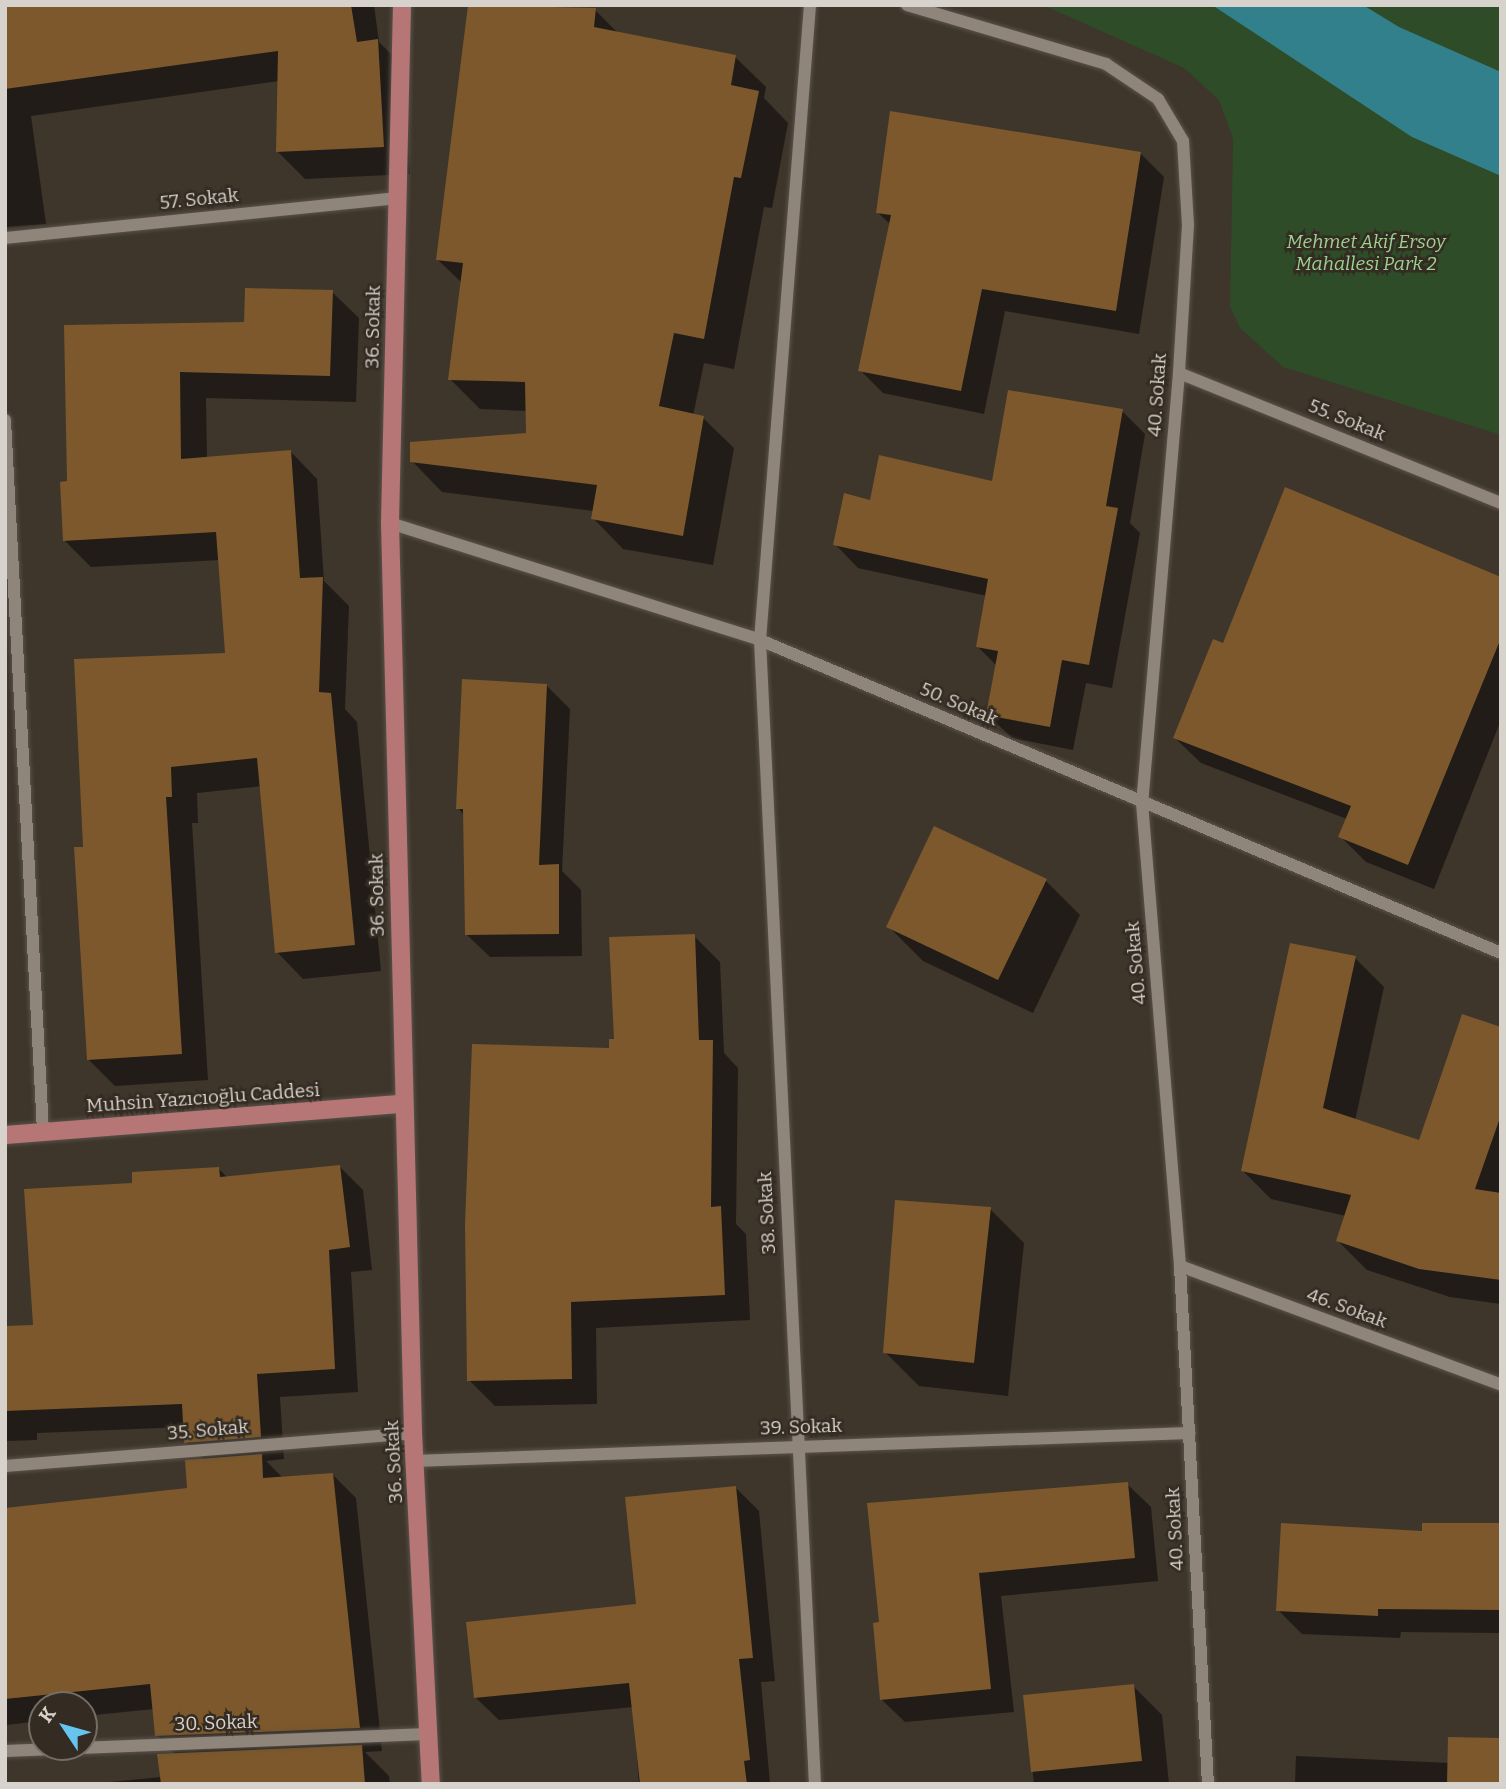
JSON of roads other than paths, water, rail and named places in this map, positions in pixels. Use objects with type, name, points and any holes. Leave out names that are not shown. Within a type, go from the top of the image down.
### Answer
[{"type":"main road","name":"36. Sokak","points":[[402,5],[390,523],[413,1433],[431,1784]]},
{"type":"main road","name":"Muhsin Yazıcıoğlu Caddesi","points":[[5,1135],[403,1104]]},
{"type":"street","name":"38. Sokak","points":[[810,5],[760,640],[815,1784]]},
{"type":"street","name":"40. Sokak","points":[[907,5],[1106,64],[1158,99],[1183,141],[1188,225],[1179,373],[1142,803],[1180,1266],[1208,1784]]},
{"type":"street","name":"57. Sokak","points":[[5,238],[397,198]]},
{"type":"street","name":"55. Sokak","points":[[1179,373],[1501,503]]},
{"type":"street","points":[[5,420],[10,644],[43,1132]]},
{"type":"street","name":"50. Sokak","points":[[390,523],[760,640],[1501,953]]},
{"type":"street","name":"46. Sokak","points":[[1180,1266],[1501,1385]]},
{"type":"street","name":"35. Sokak","points":[[5,1466],[413,1433]]},
{"type":"street","name":"39. Sokak","points":[[414,1461],[1189,1433]]},
{"type":"street","name":"30. Sokak","points":[[5,1751],[428,1734]]},
{"type":"water","points":[[1212,5],[1363,5],[1399,27],[1501,72],[1501,176],[1412,137]]},
{"type":"park label","name":"Mehmet Akif Ersoy Mahallesi Park 2","points":[[1366,253]]}]
